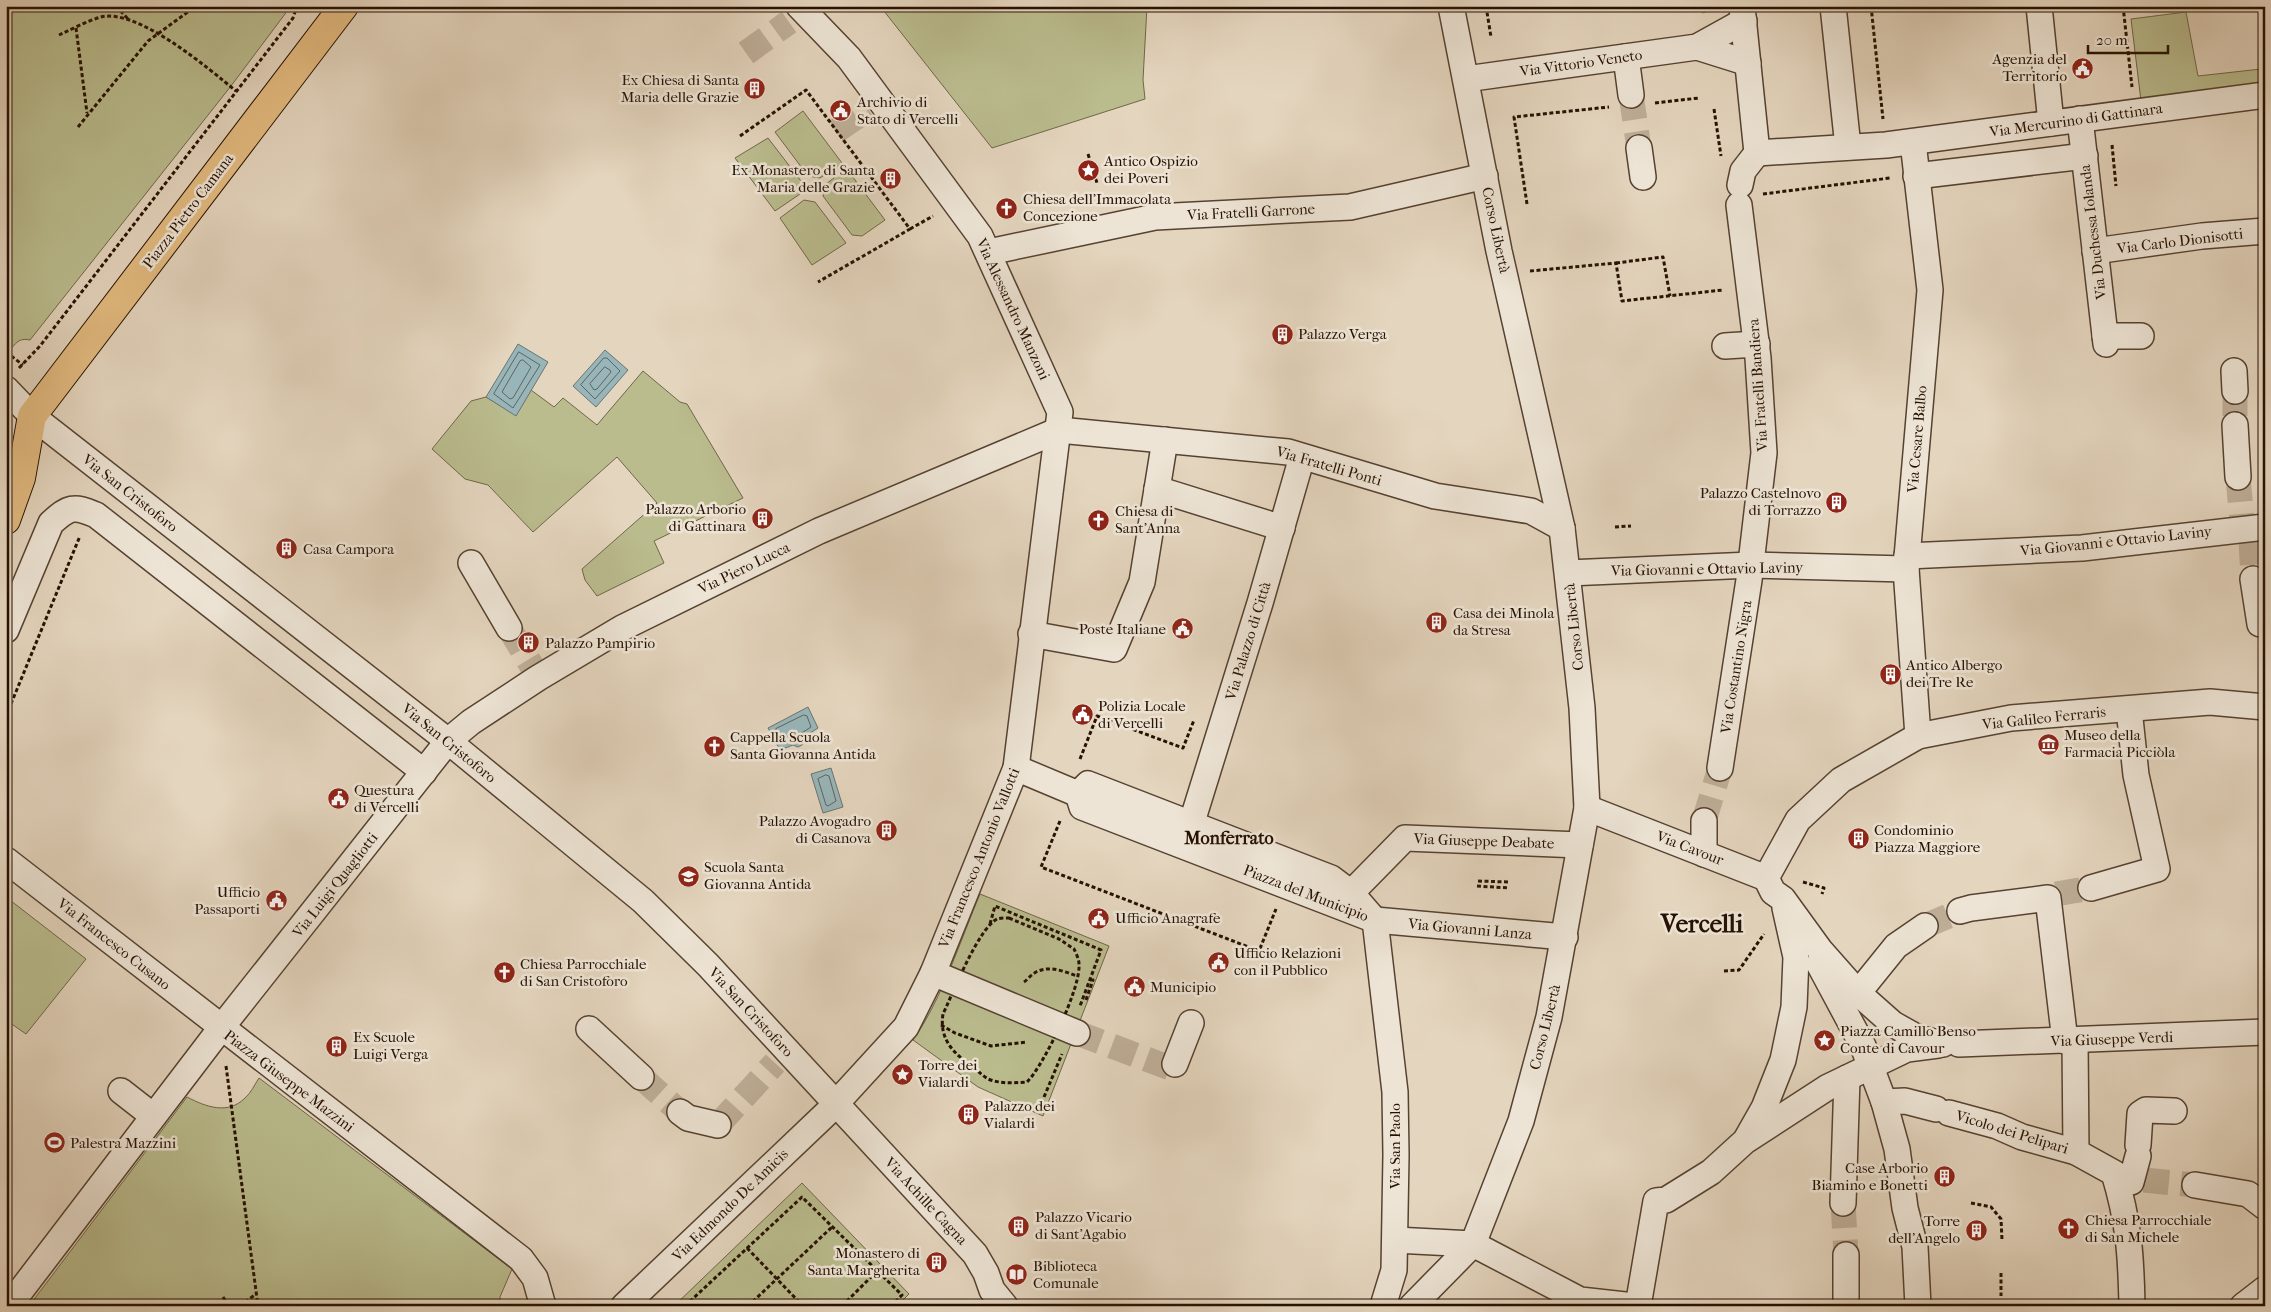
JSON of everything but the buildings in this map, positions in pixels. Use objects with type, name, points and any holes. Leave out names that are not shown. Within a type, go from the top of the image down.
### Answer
[{"type":"main road","name":"Piazza Pietro Camana","points":[[32,416],[344,6]]},
{"type":"main road","points":[[6,520],[21,478],[32,416]]},
{"type":"street","name":"Corso Libertà","points":[[1412,1306],[1472,1244],[1521,1120],[1549,1017],[1587,808],[1582,708],[1562,528],[1501,259],[1451,6]]},
{"type":"street","points":[[1833,6],[1848,147]]},
{"type":"street","points":[[2039,6],[2051,123]]},
{"type":"street","name":"Via Alessandro Manzoni","points":[[797,12],[849,58],[874,104],[980,236],[989,252],[1060,412],[1059,430]]},
{"type":"street","name":"Via Vittorio Veneto","points":[[1697,47],[1743,14]]},
{"type":"street","points":[[1743,14],[1757,153],[1743,171],[1745,195]]},
{"type":"street","name":"Via Vittorio Veneto","points":[[1466,79],[1697,47],[1748,63]]},
{"type":"street","points":[[1626,57],[1632,102]]},
{"type":"street","name":"Via Mercurino di Gattinara","points":[[1757,153],[1913,142],[2265,95]]},
{"type":"street","name":"Via Duchessa Iolanda","points":[[2080,119],[2106,340],[2141,336]]},
{"type":"street","name":"Via Cesare Balbo","points":[[1913,142],[1930,290],[1907,562],[1918,736]]},
{"type":"street","points":[[1639,148],[1643,177]]},
{"type":"street","points":[[1916,176],[2084,156]]},
{"type":"street","name":"Via Fratelli Garrone","points":[[989,252],[1155,217],[1350,207],[1484,176]]},
{"type":"street","name":"Via Fratelli Bandiera","points":[[1745,195],[1764,454],[1751,565]]},
{"type":"street","name":"Via Carlo Dionisotti","points":[[2095,251],[2202,236],[2265,231]]},
{"type":"street","points":[[1725,346],[1757,344]]},
{"type":"street","name":"Via San Cristoforo","points":[[12,379],[32,416],[448,742],[643,901],[708,966],[781,1057],[836,1104]]},
{"type":"street","points":[[2235,426],[2238,477]]},
{"type":"street","name":"Via Fratelli Ponti","points":[[1059,430],[1278,450],[1436,496],[1531,511],[1562,528]]},
{"type":"street","name":"Via Francesco Antonio Vallotti","points":[[836,1104],[906,1027],[933,973],[1016,768],[1053,460],[1059,430]]},
{"type":"street","name":"Via Piero Lucca","points":[[448,742],[470,722],[536,673],[622,628],[819,531],[1059,430]]},
{"type":"street","points":[[1031,634],[1114,649],[1142,582],[1165,440]]},
{"type":"street","name":"Via Palazzo di Città","points":[[1191,825],[1282,528],[1302,456]]},
{"type":"street","points":[[1157,489],[1282,528]]},
{"type":"street","points":[[6,630],[51,523],[65,511],[80,508],[96,515],[424,772]]},
{"type":"street","name":"Via Giovanni e Ottavio Laviny","points":[[1568,573],[1751,565],[1907,562],[2082,548],[2250,529]]},
{"type":"street","points":[[471,563],[509,628]]},
{"type":"street","name":"Via Costantino Nigra","points":[[1720,768],[1751,565]]},
{"type":"street","points":[[2253,579],[2260,624]]},
{"type":"street","name":"Via Galileo Ferraris","points":[[1766,878],[1798,820],[1840,780],[1918,736],[2011,718],[2210,702],[2265,707]]},
{"type":"street","points":[[2091,888],[2157,869],[2136,775],[2129,709]]},
{"type":"street","name":"Via Luigi Quagliotti","points":[[221,1028],[448,742]]},
{"type":"street","name":"Piazza del Municipio","points":[[1016,768],[1078,794]]},
{"type":"street","name":"Piazza del Municipio","points":[[1078,794],[1088,784],[1331,878],[1351,893],[1375,920]]},
{"type":"street","name":"Piazza del Municipio","points":[[1078,794],[1082,807],[1375,920]]},
{"type":"street","name":"Via Cavour","points":[[1587,808],[1766,878]]},
{"type":"street","points":[[1704,821],[1704,854]]},
{"type":"street","name":"Via Giuseppe Deabate","points":[[1351,893],[1405,838],[1580,845]]},
{"type":"street","name":"Via Francesco Cusano","points":[[6,860],[221,1028]]},
{"type":"street","points":[[1638,1306],[1656,1201],[1666,1200],[1711,1172],[1746,1141],[1828,1087],[1907,1049],[1943,1044],[1918,1038],[1893,1024],[1858,992],[1820,950],[1783,898],[1773,892],[1766,878]]},
{"type":"street","points":[[1960,911],[2052,896],[2070,1041],[2076,1152]]},
{"type":"street","points":[[1783,898],[1846,1012],[1871,1066],[1884,1102],[1897,1149],[1915,1247],[1918,1306]]},
{"type":"street","points":[[1746,1141],[1764,1108],[1783,1060],[1794,1007],[1796,957],[1783,898]]},
{"type":"street","name":"Via Giovanni Lanza","points":[[1375,920],[1565,937]]},
{"type":"street","name":"Via San Paolo","points":[[1375,920],[1381,986],[1395,1092],[1394,1270],[1384,1306]]},
{"type":"street","points":[[1858,992],[1896,946],[1925,926]]},
{"type":"street","points":[[933,973],[1074,1032]]},
{"type":"street","points":[[1175,1064],[1191,1023]]},
{"type":"street","name":"Piazza Giuseppe Mazzini","points":[[9,1306],[221,1028],[520,1259],[535,1278],[543,1306]]},
{"type":"street","points":[[589,1029],[641,1077]]},
{"type":"street","name":"Via Giuseppe Verdi","points":[[1960,1044],[2265,1032]]},
{"type":"street","points":[[1843,1203],[1847,1078]]},
{"type":"street","points":[[121,1091],[154,1116]]},
{"type":"street","name":"Vicolo dei Pelipari","points":[[1884,1102],[1905,1101],[1997,1126],[2022,1137],[2076,1152],[2131,1182]]},
{"type":"street","name":"Via Edmondo De Amicis","points":[[624,1306],[836,1104]]},
{"type":"street","name":"Via Achille Cagna","points":[[836,1104],[975,1254],[986,1273],[992,1290],[1005,1306]]},
{"type":"street","points":[[2132,1306],[2132,1254],[2125,1209],[2138,1151],[2140,1114],[2146,1110],[2174,1111]]},
{"type":"street","points":[[680,1112],[688,1118],[718,1125]]},
{"type":"street","points":[[2265,1182],[2262,1192],[2265,1192]]},
{"type":"street","points":[[2195,1185],[2248,1194],[2265,1207]]},
{"type":"street","points":[[1395,1240],[1472,1244],[1578,1303],[1634,1306]]},
{"type":"street","points":[[1846,1255],[1846,1306]]},
{"type":"street","points":[[2243,1306],[2265,1290]]},
{"type":"path","points":[[116,6],[129,20]]},
{"type":"path","points":[[186,6],[188,11]]},
{"type":"path","points":[[78,127],[138,52],[158,34],[196,6]]},
{"type":"path","points":[[214,6],[222,8],[233,6]]},
{"type":"path","points":[[12,379],[293,18],[297,6]]},
{"type":"path","points":[[1486,6],[1491,37]]},
{"type":"path","points":[[1871,6],[1883,119]]},
{"type":"path","points":[[2123,6],[2134,112]]},
{"type":"path","points":[[59,35],[102,17],[114,16],[129,20],[177,44],[236,91]]},
{"type":"path","points":[[76,28],[87,114]]},
{"type":"path","points":[[740,136],[806,90],[910,230]]},
{"type":"path","points":[[1527,204],[1514,117],[1632,102],[1699,98]]},
{"type":"path","points":[[1088,154],[1097,183]]},
{"type":"path","points":[[1745,195],[1890,180],[1889,174]]},
{"type":"path","points":[[818,282],[937,214]]},
{"type":"path","points":[[1524,272],[1664,257],[1670,296]]},
{"type":"path","points":[[1616,263],[1622,301],[1723,290]]},
{"type":"path","points":[[6,352],[23,365]]},
{"type":"path","points":[[1615,527],[1631,526]]},
{"type":"path","points":[[6,716],[81,532]]},
{"type":"path","points":[[1080,761],[1097,716],[1183,748],[1188,736]]},
{"type":"path","points":[[1061,819],[1041,867],[1259,952],[1277,906]]},
{"type":"path","points":[[1478,881],[1509,882]]},
{"type":"path","points":[[1801,882],[1824,888],[1822,894]]},
{"type":"path","points":[[1478,886],[1509,888]]},
{"type":"path","points":[[990,925],[995,906],[1101,950],[1074,1032],[1039,1109]]},
{"type":"path","points":[[1724,970],[1739,970],[1766,931]]},
{"type":"path","points":[[964,969],[973,973]]},
{"type":"path","points":[[1021,983],[1042,969],[1055,969],[1077,976]]},
{"type":"path","points":[[1086,1000],[1093,980],[1090,980]]},
{"type":"path","points":[[941,1025],[955,1033],[991,1046],[1014,1042],[1035,1044]]},
{"type":"path","points":[[221,1028],[258,1306]]},
{"type":"path","points":[[1042,1046],[1049,1048]]},
{"type":"path","points":[[688,1305],[802,1197],[902,1295],[891,1306]]},
{"type":"path","points":[[1970,1204],[1991,1207],[2001,1219],[2002,1240]]},
{"type":"path","points":[[748,1306],[832,1227]]},
{"type":"path","points":[[747,1248],[803,1306]]},
{"type":"path","points":[[842,1306],[877,1271]]},
{"type":"path","points":[[2001,1273],[2001,1296]]},
{"type":"path","points":[[240,1306],[256,1294]]},
{"type":"path","points":[[223,1297],[229,1306]]},
{"type":"green space","points":[[6,6],[291,6],[231,86],[30,340],[24,339],[19,341],[11,349],[6,345]]},
{"type":"green space","points":[[880,6],[1147,6],[1143,80],[1145,99],[992,148]]},
{"type":"green space","points":[[2186,12],[2198,76],[2261,69],[2259,83],[2142,109],[2131,19]]},
{"type":"green space","points":[[803,111],[842,163],[820,178],[808,176],[775,132]]},
{"type":"green space","points":[[768,138],[801,181],[800,194],[775,211],[735,158]]},
{"type":"green space","points":[[846,168],[885,220],[862,236],[852,235],[823,196],[825,185]]},
{"type":"green space","points":[[804,200],[815,202],[846,243],[812,265],[780,218]]},
{"type":"green space","points":[[643,371],[680,402],[687,404],[743,498],[654,541],[664,563],[597,596],[585,580],[582,569],[657,503],[617,457],[533,532],[488,485],[465,479],[432,449],[471,401],[486,397],[516,415],[531,390],[554,407],[563,398],[597,425]]},
{"type":"green space","points":[[980,894],[1109,946],[1043,1116],[978,1087],[913,1040],[933,1007]]},
{"type":"green space","points":[[6,897],[86,959],[26,1034],[6,1020]]},
{"type":"green space","points":[[259,1078],[512,1269],[500,1297],[500,1306],[29,1306],[187,1097],[202,1104],[224,1108],[238,1103],[247,1096]]},
{"type":"green space","points":[[802,1183],[909,1294],[897,1306],[674,1306]]},
{"type":"water","points":[[518,344],[548,362],[516,416],[486,397]]},
{"type":"water","points":[[605,350],[628,370],[596,407],[573,386]]},
{"type":"water","points":[[808,707],[818,728],[804,737],[802,745],[798,747],[793,745],[780,750],[768,728]]},
{"type":"water","points":[[831,768],[843,807],[823,813],[811,774]]},
{"type":"tunnel","points":[[746,53],[789,22]]},
{"type":"tunnel","points":[[1631,95],[1639,148]]},
{"type":"tunnel","points":[[836,131],[868,109]]},
{"type":"tunnel","points":[[2235,391],[2235,425]]},
{"type":"tunnel","points":[[2238,477],[2242,522]]},
{"type":"tunnel","points":[[2251,540],[2253,579]]},
{"type":"tunnel","points":[[509,628],[533,668]]},
{"type":"tunnel","points":[[1704,821],[1720,768]]},
{"type":"tunnel","points":[[2056,894],[2091,888]]},
{"type":"tunnel","points":[[1925,926],[1960,911]]},
{"type":"tunnel","points":[[1077,1033],[1170,1068],[1175,1064]]},
{"type":"tunnel","points":[[718,1125],[775,1063]]},
{"type":"tunnel","points":[[641,1077],[680,1112]]},
{"type":"tunnel","points":[[2144,1180],[2195,1185]]},
{"type":"tunnel","points":[[1843,1203],[1846,1255]]},
{"type":"place","name":"Agenzia del Territorio","points":[[2083,68]]},
{"type":"place","name":"Ex Chiesa di Santa Maria delle Grazie","points":[[755,89]]},
{"type":"place","name":"Archivio di Stato di Vercelli","points":[[841,111]]},
{"type":"place","name":"Antico Ospizio dei Poveri","points":[[1088,170]]},
{"type":"place","name":"Ex Monastero di Santa Maria delle Grazie","points":[[891,179]]},
{"type":"place","name":"Chiesa dell'Immacolata Concezione","points":[[1007,208]]},
{"type":"place","name":"Palazzo Verga","points":[[1282,334]]},
{"type":"place","name":"Palazzo Castelnovo di Torrazzo","points":[[1837,502]]},
{"type":"place","name":"Palazzo Arborio di Gattinara","points":[[762,518]]},
{"type":"place","name":"Chiesa di Sant'Anna","points":[[1099,520]]},
{"type":"place","name":"Casa Campora","points":[[287,549]]},
{"type":"place","name":"Casa dei Minola da Stresa","points":[[1437,622]]},
{"type":"place","name":"Poste Italiane","points":[[1182,629]]},
{"type":"place","name":"Palazzo Pampirio","points":[[529,643]]},
{"type":"place","name":"Antico Albergo dei Tre Re","points":[[1890,674]]},
{"type":"place","name":"Polizia Locale di Vercelli","points":[[1082,715]]},
{"type":"place","name":"Museo della Farmacia Picciòla","points":[[2048,744]]},
{"type":"place","name":"Cappella Scuola Santa Giovanna Antida","points":[[714,746]]},
{"type":"place","name":"Questura di Vercelli","points":[[338,799]]},
{"type":"place","name":"Palazzo Avogadro di Casanova","points":[[887,830]]},
{"type":"place","name":"Condominio Piazza Maggiore","points":[[1858,839]]},
{"type":"place","name":"Scuola Santa Giovanna Antida","points":[[688,876]]},
{"type":"place","name":"Ufficio Passaporti","points":[[276,901]]},
{"type":"place","name":"Ufficio Anagrafe","points":[[1099,918]]},
{"type":"place","name":"Ufficio Relazioni con il Pubblico","points":[[1218,962]]},
{"type":"place","name":"Chiesa Parrocchiale di San Cristoforo","points":[[504,973]]},
{"type":"place","name":"Municipio","points":[[1134,987]]},
{"type":"place","name":"Piazza Camillo Benso Conte di Cavour","points":[[1824,1040]]},
{"type":"place","name":"Ex Scuole Luigi Verga","points":[[337,1046]]},
{"type":"place","name":"Torre dei Vialardi","points":[[902,1074]]},
{"type":"place","name":"Palazzo dei Vialardi","points":[[968,1115]]},
{"type":"place","name":"Palestra Mazzini","points":[[54,1143]]},
{"type":"place","name":"Case Arborio Biamino e Bonetti","points":[[1944,1177]]},
{"type":"place","name":"Palazzo Vicario di Sant'Agabio","points":[[1019,1226]]},
{"type":"place","name":"Chiesa Parrocchiale di San Michele","points":[[2069,1229]]},
{"type":"place","name":"Torre dell'Angelo","points":[[1976,1230]]},
{"type":"place","name":"Monastero di Santa Margherita","points":[[936,1262]]},
{"type":"place","name":"Biblioteca Comunale","points":[[1017,1275]]},
{"type":"district","name":"Monferrato","points":[[1229,838]]},
{"type":"district","name":"Vercelli","points":[[1702,923]]}]
